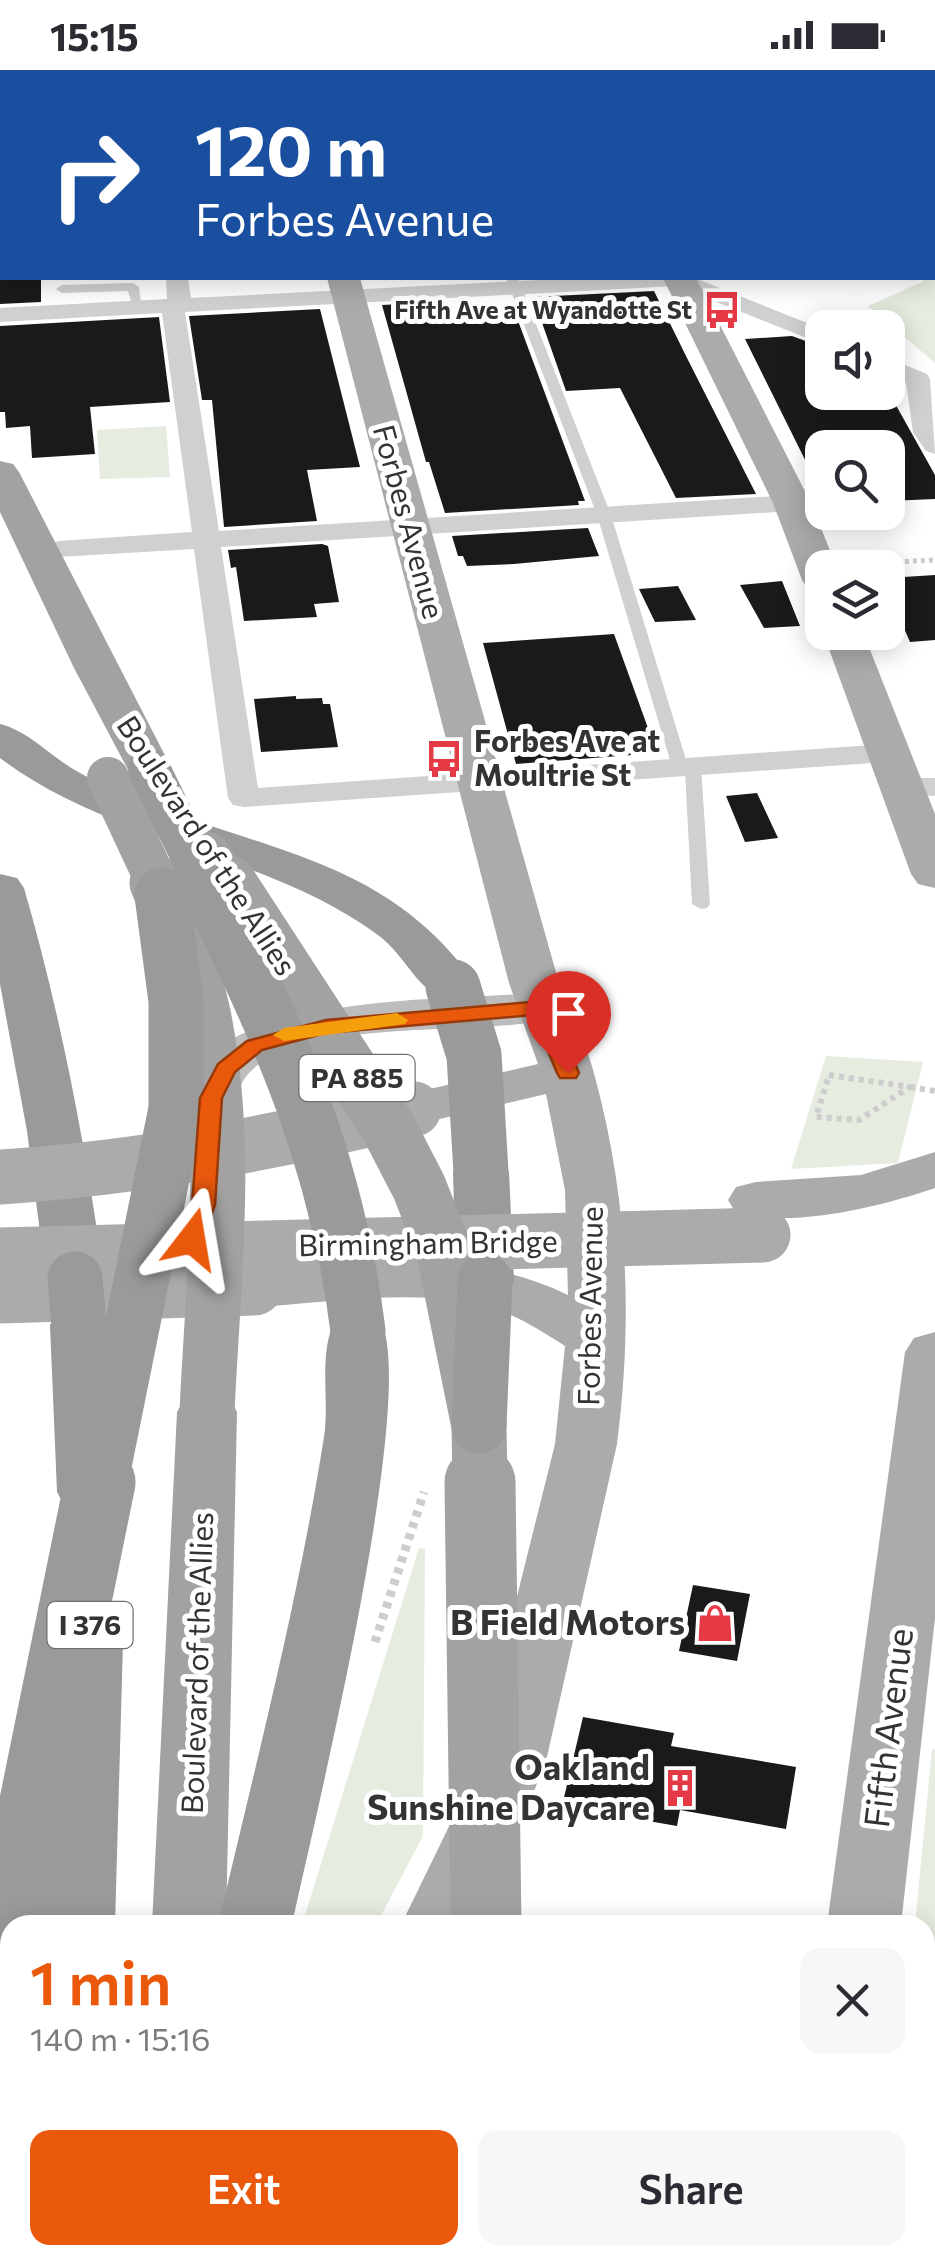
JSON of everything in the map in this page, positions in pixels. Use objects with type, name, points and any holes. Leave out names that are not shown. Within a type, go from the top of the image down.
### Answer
[{"type":"highway","name":"Boulevard of the Allies","points":[[0,472],[95,668],[162,895],[203,1014],[215,1130],[189,1915]]},
{"type":"highway","name":"Boulevard of the Allies","points":[[0,544],[128,774],[262,929],[406,1159],[443,1248],[479,1426],[486,1915]]},
{"type":"highway","points":[[0,737],[37,766],[81,790],[294,868],[369,905],[426,950],[453,987],[470,1025],[478,1066],[484,1281],[479,1426]]},
{"type":"highway","points":[[128,774],[310,1116],[349,1244],[358,1331],[357,1425],[340,1540],[257,1915]]},
{"type":"highway","name":"I 376","points":[[0,888],[25,974],[44,1065],[77,1302],[90,1592],[79,1915]]},
{"type":"highway","points":[[12,1915],[176,1109],[177,1014],[172,950],[162,895]]},
{"type":"main road","points":[[680,280],[792,503],[821,550]]},
{"type":"main road","name":"Forbes Avenue","points":[[346,287],[541,1008],[568,1073],[595,1208],[596,1338],[586,1444],[512,1757],[443,1915]]},
{"type":"main road","points":[[850,650],[909,776],[935,874]]},
{"type":"main road","points":[[0,1322],[108,1294],[160,1269],[179,1254],[192,1239],[204,1205],[208,1115],[217,1082],[225,1068],[254,1046],[326,1027],[541,1008]]},
{"type":"main road","points":[[0,1177],[94,1171],[198,1157],[568,1073]]},
{"type":"main road","name":"Birmingham Bridge","points":[[0,1219],[760,1218],[846,1234],[864,1227],[882,1212],[874,1187],[935,1170]]},
{"type":"main road","name":"Birmingham Bridge","points":[[0,1255],[760,1218]]},
{"type":"main road","points":[[0,1296],[429,1282],[512,1294],[536,1303],[596,1338]]},
{"type":"main road","name":"Fifth Avenue","points":[[865,1915],[935,1352]]},
{"type":"street","points":[[176,280],[180,298],[173,307],[244,798],[686,767],[909,776]]},
{"type":"street","points":[[0,315],[173,307],[346,287],[613,280]]},
{"type":"street","points":[[684,280],[805,330]]},
{"type":"street","points":[[905,372],[918,378],[926,432],[935,446]]},
{"type":"street","points":[[58,549],[792,503]]},
{"type":"lane","points":[[514,283],[604,515],[686,767],[701,904]]},
{"type":"lane","points":[[62,289],[133,287],[138,308]]},
{"type":"path","points":[[905,564],[935,560]]},
{"type":"path","points":[[910,1087],[858,1120],[816,1117],[829,1075],[910,1087],[935,1091]]},
{"type":"path","points":[[374,1646],[430,1476]]},
{"type":"shaded area","points":[[922,280],[935,280],[935,363],[905,337],[905,310],[873,310],[868,306]]},
{"type":"shaded area","points":[[166,426],[170,477],[100,479],[97,430]]},
{"type":"shaded area","points":[[826,1056],[923,1062],[898,1163],[791,1169]]},
{"type":"shaded area","points":[[419,1548],[425,1549],[423,1836],[381,1915],[305,1915]]},
{"type":"shaded area","points":[[932,1749],[935,1915],[916,1915]]},
{"type":"building","points":[[0,280],[41,280],[41,302],[0,304]]},
{"type":"building","points":[[654,291],[756,494],[676,498],[620,388],[566,391],[533,297]]},
{"type":"building","points":[[441,302],[447,321],[517,318],[585,501],[578,501],[579,505],[445,513],[426,462],[382,305]]},
{"type":"building","points":[[320,309],[360,467],[307,470],[317,521],[224,527],[212,400],[202,400],[189,316]]},
{"type":"building","points":[[159,317],[170,402],[90,407],[95,454],[32,458],[30,426],[6,428],[5,412],[0,412],[0,326]]},
{"type":"building","points":[[792,336],[805,341],[805,410],[899,410],[935,475],[935,499],[905,500],[905,430],[805,430],[805,460],[745,339]]},
{"type":"building","points":[[588,528],[599,556],[514,564],[467,566],[463,556],[458,556],[452,536]]},
{"type":"building","points":[[328,546],[339,602],[314,604],[317,617],[244,621],[236,567],[231,568],[228,550]]},
{"type":"building","points":[[935,575],[935,640],[910,642],[905,630],[905,577]]},
{"type":"building","points":[[782,581],[800,626],[764,628],[740,585]]},
{"type":"building","points":[[678,586],[696,620],[655,622],[639,589]]},
{"type":"building","points":[[614,634],[657,753],[516,764],[483,643]]},
{"type":"building","points":[[322,698],[323,704],[330,704],[338,747],[261,752],[254,699]]},
{"type":"building","points":[[757,793],[778,838],[745,842],[726,796]]},
{"type":"building","name":"B Field Motors","points":[[693,1585],[750,1594],[737,1661],[679,1651]]},
{"type":"building","name":"Oakland Sunshine Daycare","points":[[583,1717],[674,1733],[671,1746],[796,1767],[786,1829],[680,1810],[677,1826],[562,1806]]},
{"type":"slow traffic","points":[[284,1035],[397,1020]]},
{"type":"place","name":"Fifth Ave at Wyandotte St","points":[[722,310]]},
{"type":"place","name":"Forbes Ave at Moultrie St","points":[[444,759]]},
{"type":"place","name":"B Field Motors","points":[[715,1623]]},
{"type":"place","name":"Oakland Sunshine Daycare","points":[[680,1788]]},
{"type":"route","points":[[192,1239],[204,1205],[211,1098],[225,1068],[254,1046],[298,1031],[326,1027],[541,1008],[568,1073]]}]
